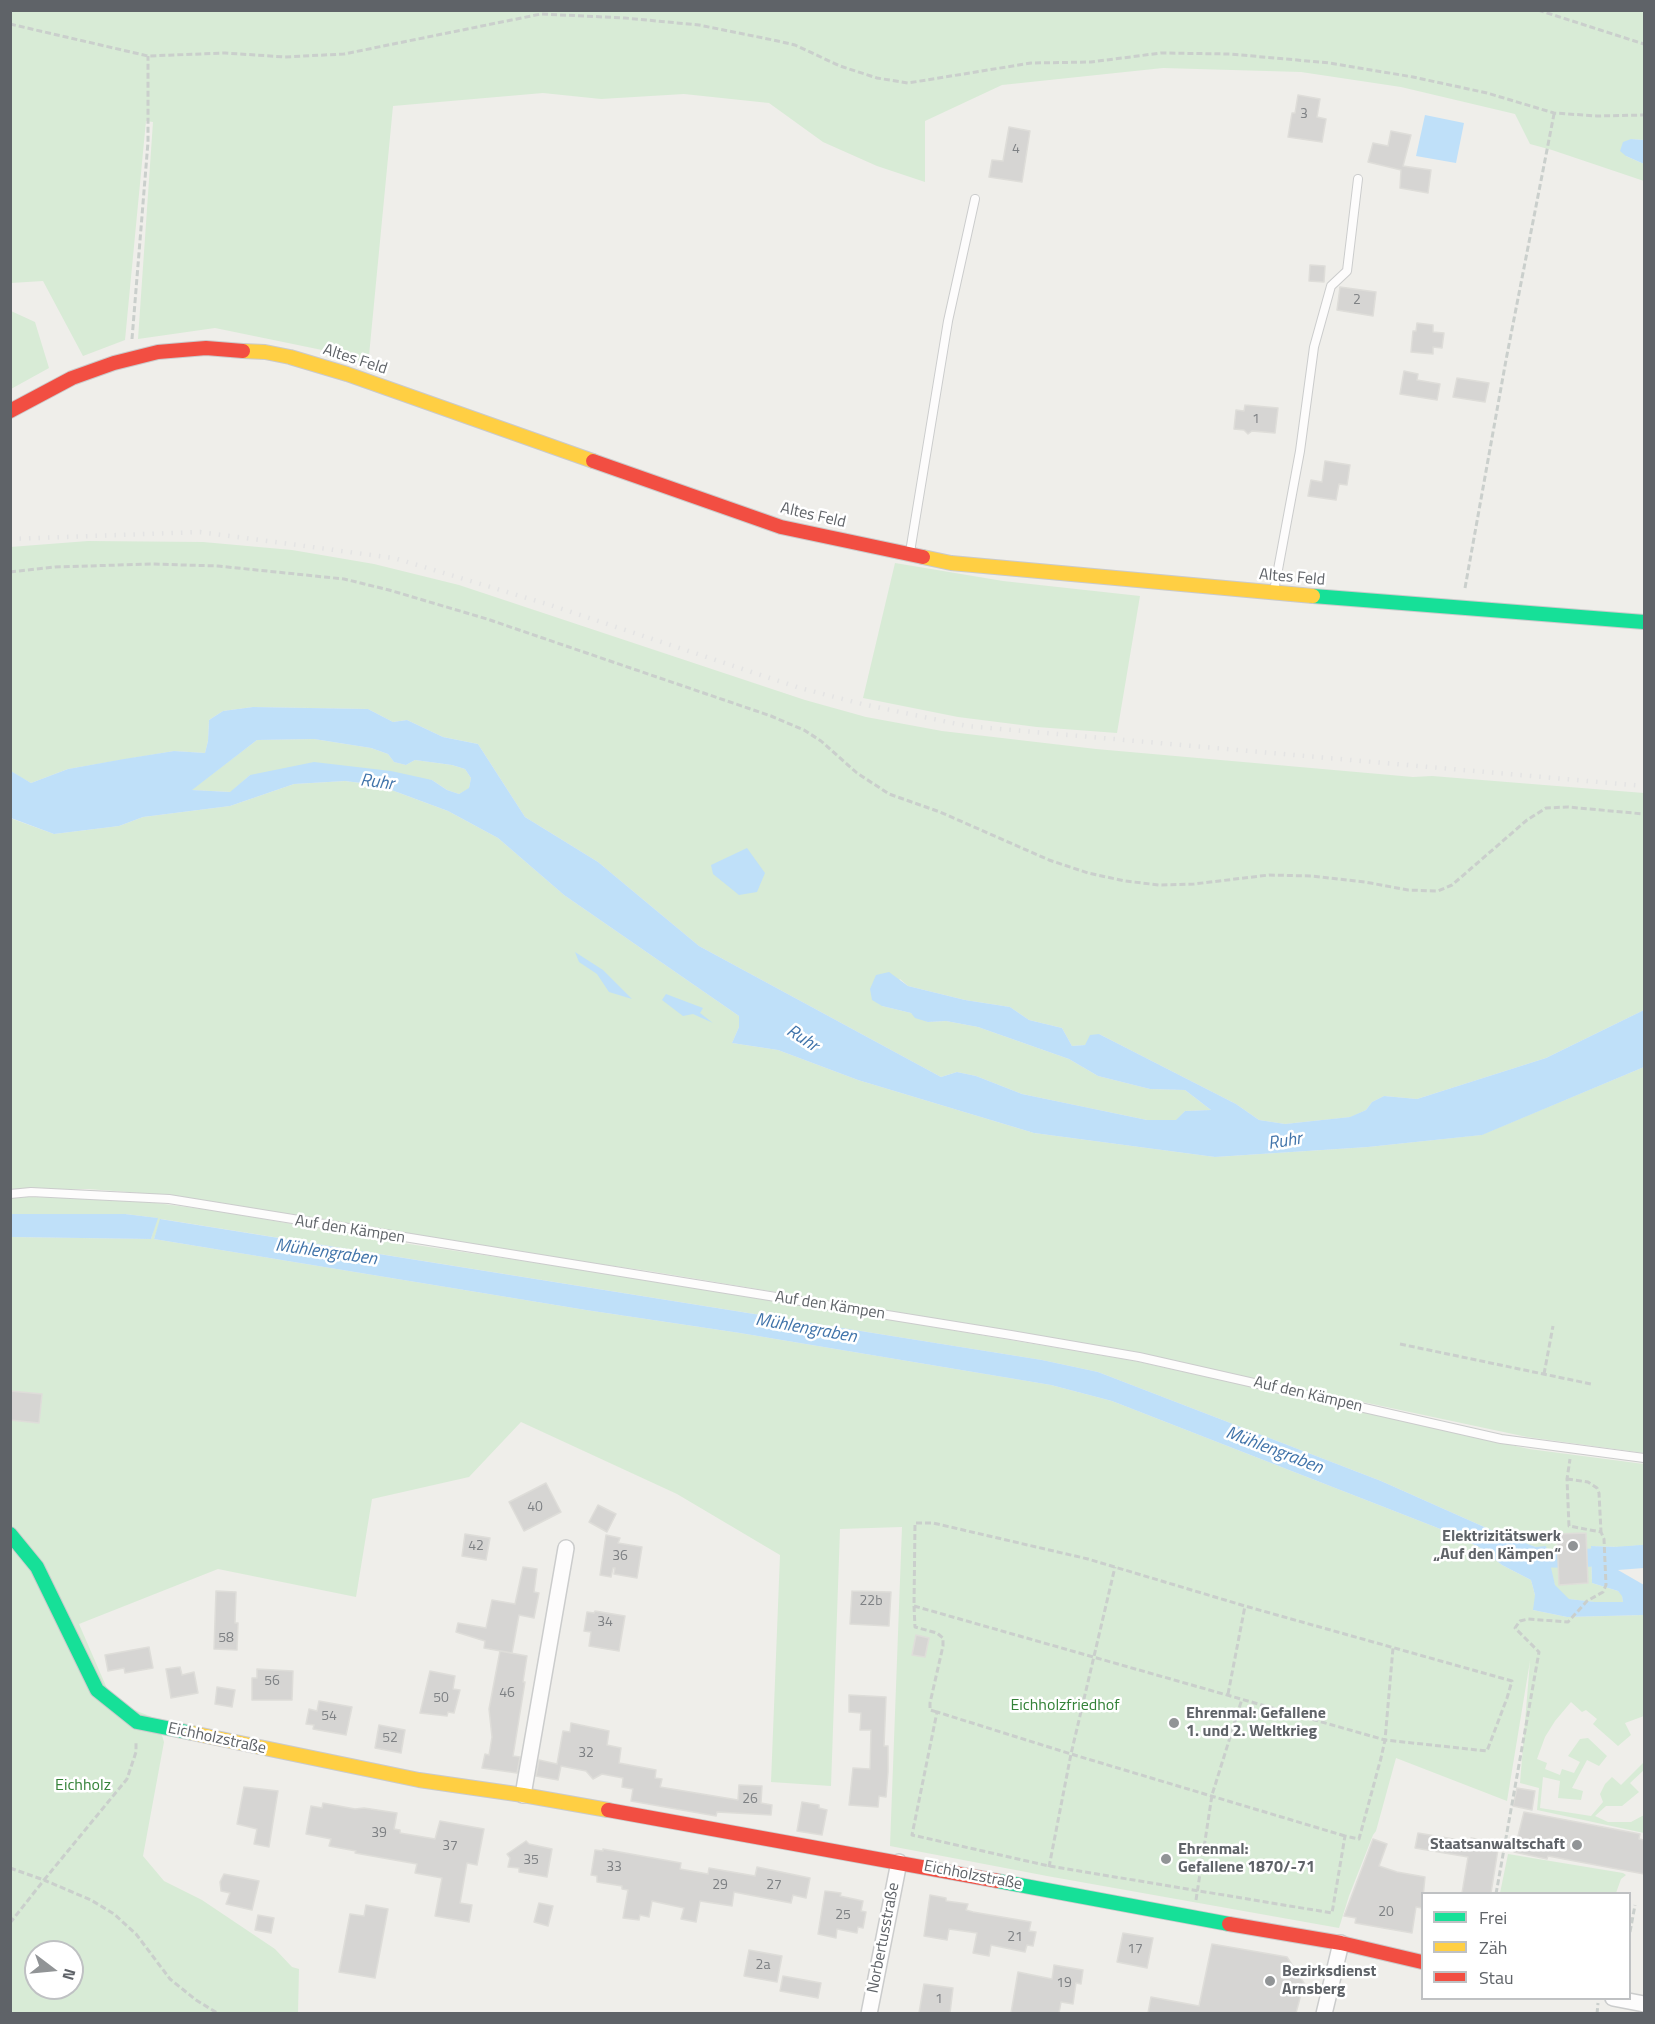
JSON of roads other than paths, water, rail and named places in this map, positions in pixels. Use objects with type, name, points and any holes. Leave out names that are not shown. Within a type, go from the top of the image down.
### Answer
[{"type":"main road","name":"Altes Feld","points":[[10,411],[72,378],[130,358],[158,352],[206,348],[265,352],[290,357],[358,378],[781,527],[951,564],[1274,593],[1644,622]]},
{"type":"main road","name":"Eichholzstraße","points":[[10,1534],[37,1567],[97,1690],[137,1722],[419,1780],[523,1795],[899,1862],[1341,1943],[1421,1962]]},
{"type":"street","points":[[523,1795],[566,1548]]},
{"type":"street","name":"Norbertusstraße","points":[[869,2013],[899,1862]]},
{"type":"street","points":[[1324,2013],[1341,1943]]},
{"type":"street","points":[[1623,2000],[1644,2004]]},
{"type":"lane","points":[[1274,593],[1300,451],[1314,347],[1331,286],[1347,271],[1358,179]]},
{"type":"lane","points":[[910,555],[948,321],[975,199]]},
{"type":"lane","name":"Auf den Kämpen","points":[[10,1194],[31,1192],[169,1199],[1011,1335],[1139,1357],[1501,1439],[1644,1458]]},
{"type":"water","points":[[1425,115],[1464,123],[1456,163],[1416,156]]},
{"type":"water","points":[[1631,139],[1644,140],[1644,164],[1620,151],[1623,142]]},
{"type":"water","name":"Ruhr","points":[[253,707],[368,709],[393,722],[407,720],[443,737],[478,744],[525,817],[598,862],[699,946],[941,1077],[957,1072],[976,1076],[1022,1094],[1147,1120],[1176,1120],[1185,1111],[1211,1110],[1185,1090],[1150,1089],[1098,1076],[1069,1059],[978,1027],[946,1021],[928,1022],[915,1018],[911,1013],[882,1006],[872,1000],[870,989],[876,975],[889,972],[908,986],[965,1000],[1010,1007],[1029,1020],[1062,1028],[1072,1046],[1085,1045],[1090,1035],[1099,1034],[1236,1104],[1259,1120],[1285,1124],[1350,1117],[1366,1110],[1372,1102],[1384,1096],[1417,1099],[1546,1058],[1644,1010],[1644,1067],[1482,1135],[1368,1147],[1215,1157],[1034,1133],[858,1080],[778,1050],[732,1043],[739,1027],[739,1016],[564,895],[498,838],[448,811],[378,785],[345,781],[294,784],[230,806],[143,817],[119,826],[54,834],[11,818],[11,771],[31,783],[68,769],[124,759],[174,751],[205,753],[209,720],[223,711]],"holes":[[[314,739],[371,748],[388,754],[394,762],[406,765],[415,760],[465,769],[471,778],[469,788],[459,794],[447,790],[432,780],[391,771],[314,762],[250,775],[230,792],[192,790],[257,740]]]},
{"type":"water","points":[[747,848],[765,873],[757,892],[739,895],[713,874],[711,865]]},
{"type":"water","points":[[575,952],[603,970],[632,999],[609,992],[597,974],[579,962]]},
{"type":"water","points":[[666,994],[703,1008],[700,1013],[713,1023],[693,1014],[683,1016],[662,1000]]},
{"type":"water","points":[[11,1214],[125,1214],[158,1218],[151,1239],[11,1237]]},
{"type":"water","points":[[160,1219],[1042,1360],[1098,1372],[1381,1481],[1500,1534],[1536,1547],[1546,1546],[1555,1585],[1569,1599],[1623,1602],[1618,1591],[1592,1583],[1591,1546],[1644,1545],[1644,1568],[1618,1570],[1644,1585],[1644,1615],[1567,1617],[1533,1610],[1535,1595],[1531,1580],[1502,1565],[1479,1547],[1443,1530],[1112,1401],[1051,1385],[154,1239]]},
{"type":"waterway","name":"Mühlengraben","points":[[1527,1554],[1535,1558],[1570,1559],[1644,1554]]},
{"type":"railway","points":[[10,539],[200,532],[394,558],[547,604],[800,688],[862,704],[967,726],[1644,786]]},
{"type":"place","name":"Elektrizitätswerk „Auf den Kämpen“","points":[[1573,1546]]},
{"type":"place","name":"Ehrenmal: Gefallene 1. und 2. Weltkrieg","points":[[1174,1723]]},
{"type":"place","name":"Staatsanwaltschaft","points":[[1577,1845]]},
{"type":"place","name":"Ehrenmal: Gefallene 1870/-71","points":[[1166,1859]]},
{"type":"place","name":"Bezirksdienst Arnsberg","points":[[1270,1981]]},
{"type":"park label","name":"Eichholzfriedhof","points":[[1065,1706]]},
{"type":"park label","name":"Eichholz","points":[[83,1786]]}]
